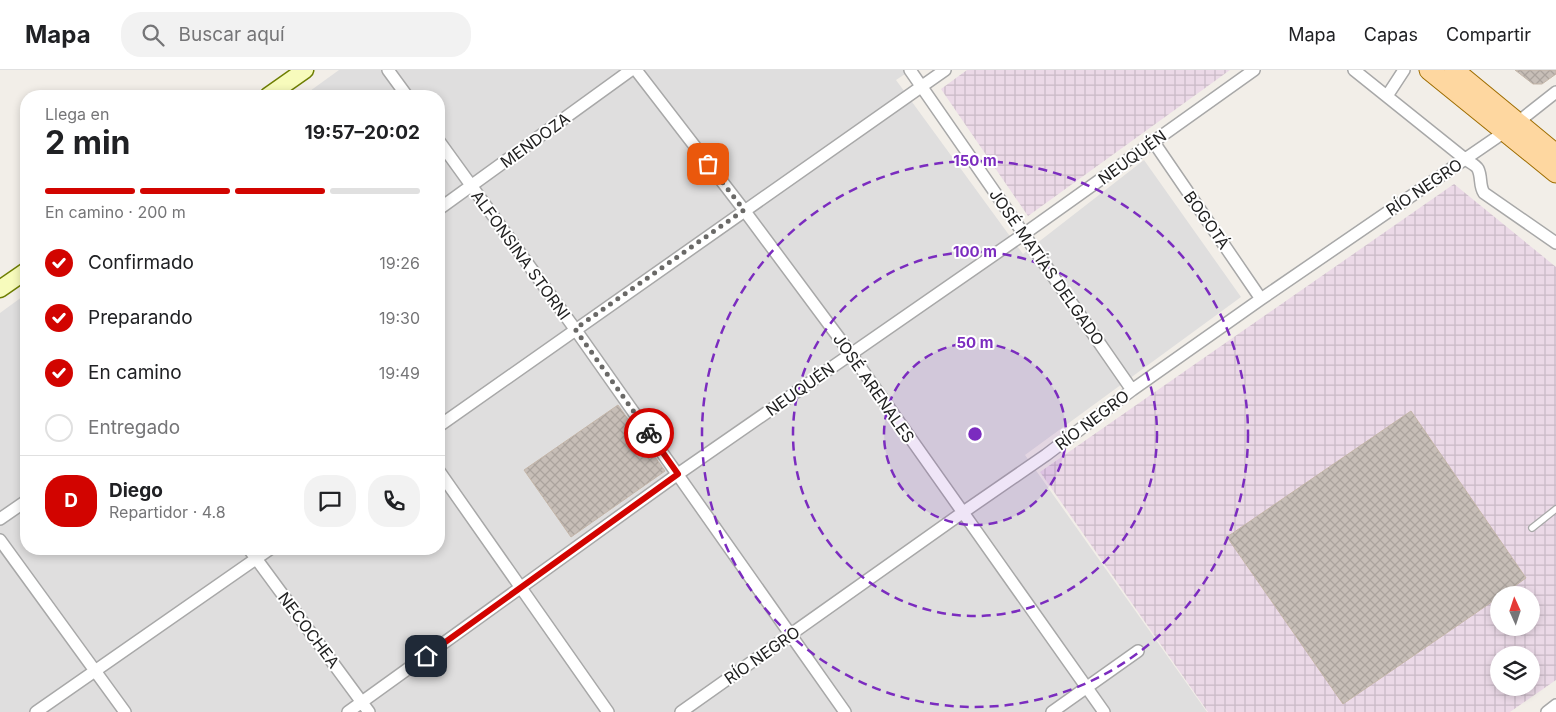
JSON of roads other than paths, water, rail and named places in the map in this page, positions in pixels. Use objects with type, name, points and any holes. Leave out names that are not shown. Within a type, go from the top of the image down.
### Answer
[{"type":"main road","points":[[277,90],[305,70]]},
{"type":"main road","points":[[1429,70],[1512,127],[1556,154]]},
{"type":"main road","points":[[1454,70],[1556,173]]},
{"type":"main road","points":[[0,290],[20,275]]},
{"type":"street","points":[[388,70],[403,90]]},
{"type":"street","name":"MENDOZA","points":[[445,205],[631,70]]},
{"type":"street","name":"JOSÉ ARENALES","points":[[636,70],[744,210],[851,354],[1104,712]]},
{"type":"street","name":"JOSÉ MATÍAS DELGADO","points":[[910,70],[1132,390]]},
{"type":"street","points":[[445,422],[945,70]]},
{"type":"street","name":"NEUQUÉN","points":[[348,712],[678,474],[1024,234],[1254,70]]},
{"type":"street","points":[[1354,70],[1477,167],[1481,189],[1484,193],[1556,243]]},
{"type":"street","points":[[1387,96],[1404,70]]},
{"type":"street","name":"RÍO NEGRO","points":[[682,712],[1046,455],[1132,390],[1261,299],[1512,127],[1556,92]]},
{"type":"street","name":"BOGOTÁ","points":[[1153,142],[1261,299]]},
{"type":"street","name":"ALFONSINA STORNI","points":[[445,150],[575,329],[845,712]]},
{"type":"street","points":[[445,480],[608,712]]},
{"type":"street","points":[[0,519],[20,505]]},
{"type":"street","points":[[0,540],[125,712]]},
{"type":"street","name":"NECOCHEA","points":[[253,555],[369,712]]},
{"type":"street","points":[[36,712],[262,555]]},
{"type":"street","points":[[1052,712],[1138,651]]},
{"type":"street","points":[[1547,712],[1556,706]]},
{"type":"lane","points":[[1532,528],[1556,509]]}]
